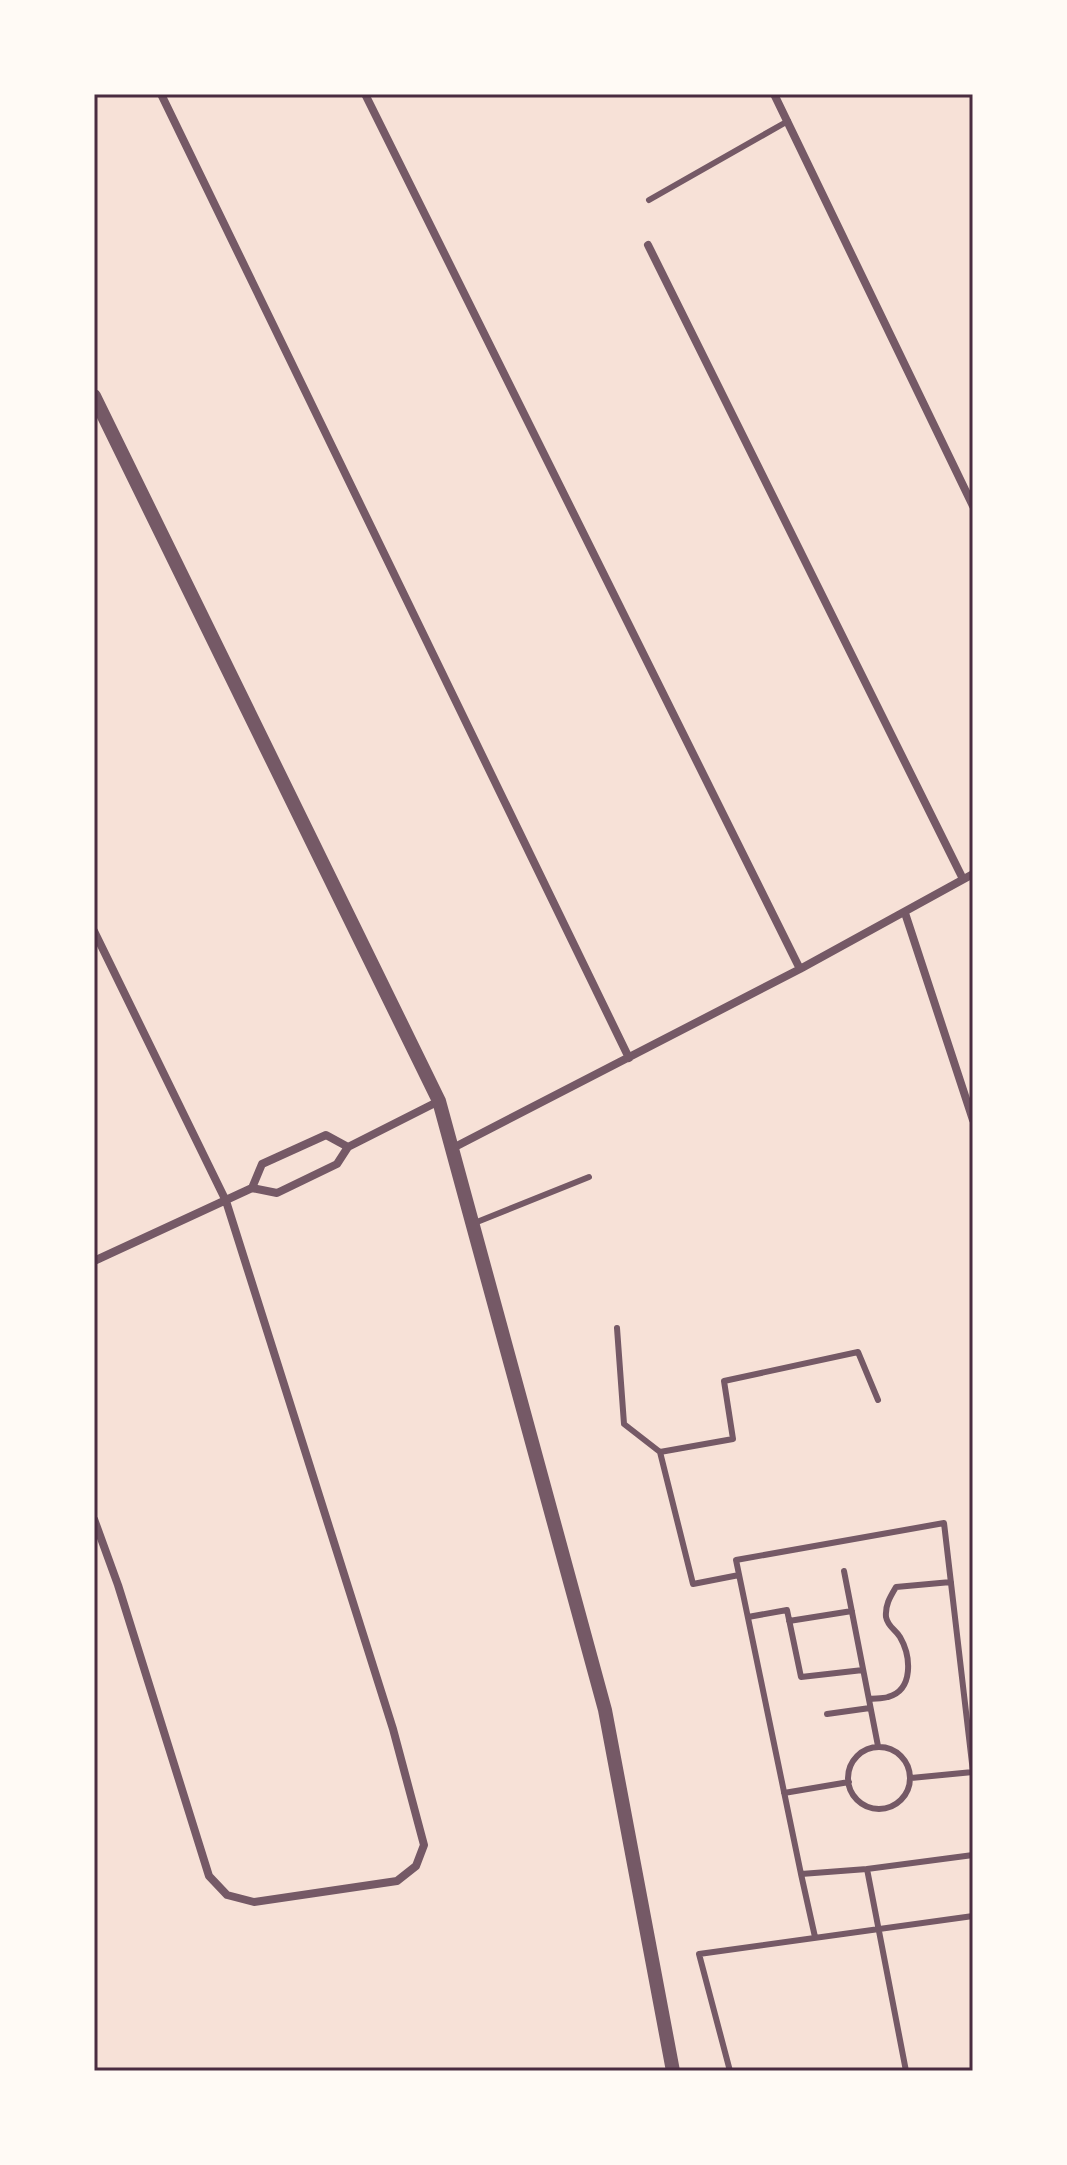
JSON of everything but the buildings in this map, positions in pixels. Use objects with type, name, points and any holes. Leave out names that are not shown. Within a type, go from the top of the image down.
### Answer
[{"type":"street","points":[[161,94],[629,1058]]},
{"type":"street","points":[[365,94],[800,969]]},
{"type":"street","points":[[774,94],[973,506]]},
{"type":"street","points":[[648,245],[963,879]]},
{"type":"street","points":[[94,396],[439,1101],[605,1710],[673,2071]]},
{"type":"street","points":[[451,1149],[800,969],[973,874]]},
{"type":"street","points":[[905,913],[973,1120]]},
{"type":"street","points":[[94,931],[226,1201],[393,1729],[424,1845],[416,1866],[397,1881],[254,1902],[227,1895],[209,1876],[118,1585],[94,1519]]},
{"type":"street","points":[[94,1261],[252,1188],[277,1193],[337,1164],[348,1147],[439,1101]]},
{"type":"street","points":[[252,1188],[262,1164],[326,1135],[348,1147]]},
{"type":"lane","points":[[649,200],[788,121]]},
{"type":"lane","points":[[472,1224],[589,1177]]},
{"type":"lane","points":[[617,1328],[624,1424],[660,1452],[693,1584],[739,1575]]},
{"type":"lane","points":[[660,1452],[733,1439],[724,1381],[858,1352],[878,1400]]},
{"type":"lane","points":[[815,1937],[736,1560],[944,1523],[973,1772],[911,1778]]},
{"type":"lane","points":[[844,1571],[878,1746]]},
{"type":"lane","points":[[869,1699],[889,1697],[901,1690],[908,1673],[910,1662],[898,1634],[888,1625],[886,1614],[888,1599],[896,1587],[951,1582]]},
{"type":"lane","points":[[748,1617],[787,1610],[801,1677],[863,1670]]},
{"type":"lane","points":[[789,1621],[852,1611]]},
{"type":"lane","points":[[827,1714],[870,1708]]},
{"type":"lane","points":[[878,1746],[888,1748],[904,1759],[911,1778],[904,1797],[897,1804],[878,1809],[858,1801],[849,1782],[852,1762],[868,1749],[878,1746]]},
{"type":"lane","points":[[784,1793],[849,1782]]},
{"type":"lane","points":[[801,1874],[973,1855]]},
{"type":"lane","points":[[867,1869],[906,2071]]},
{"type":"lane","points":[[730,2071],[699,1954],[973,1916]]}]
